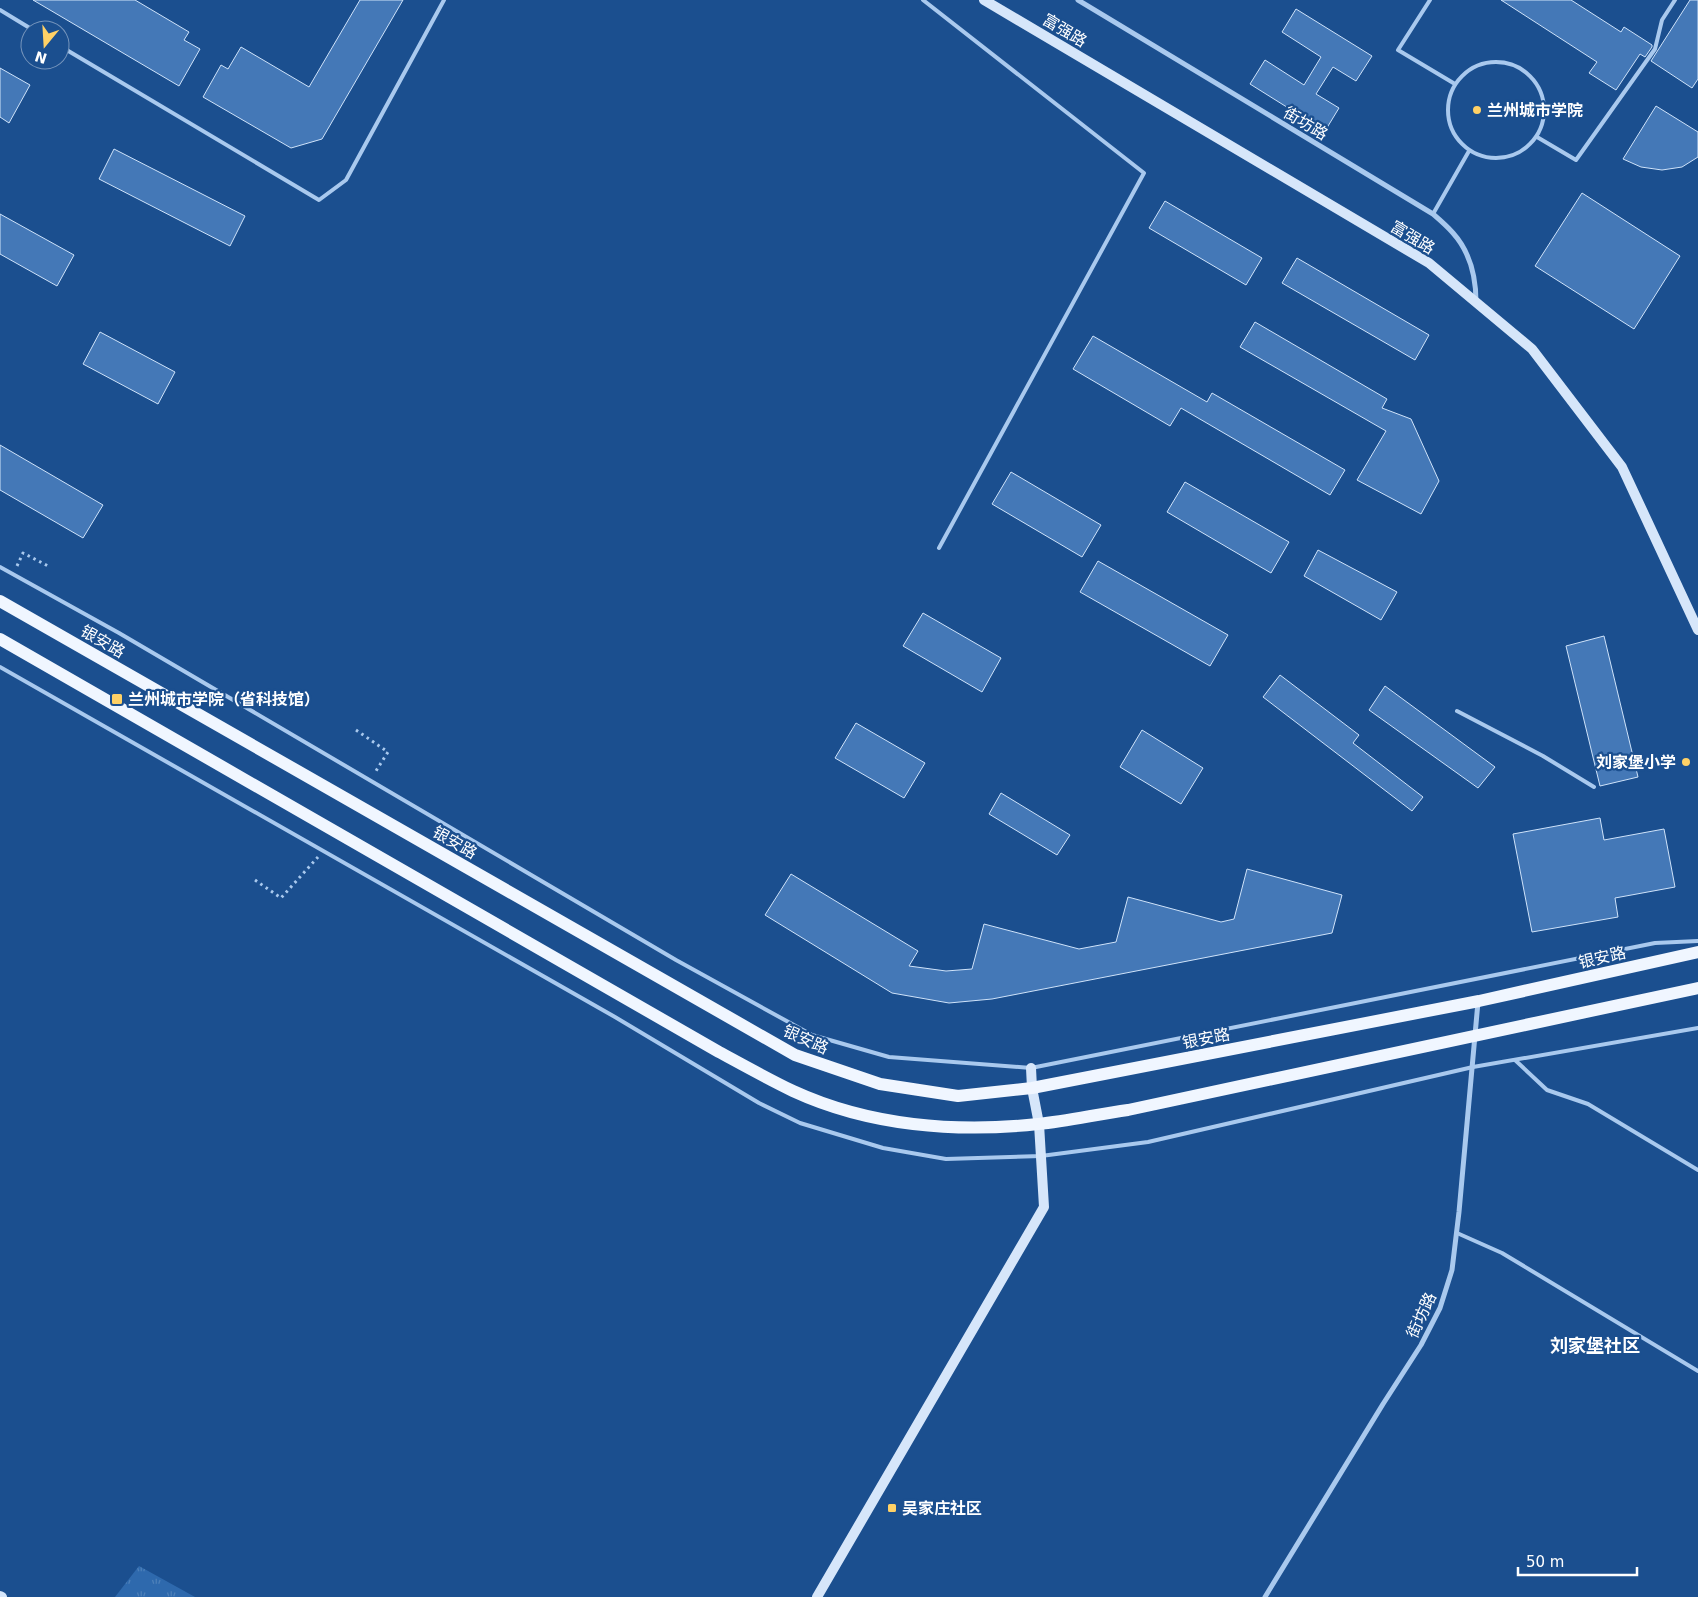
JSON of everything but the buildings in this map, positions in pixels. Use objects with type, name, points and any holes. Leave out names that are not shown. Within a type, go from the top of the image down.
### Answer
[{"type":"main road","name":"富强路","points":[[984,0],[1429,264],[1532,349],[1622,467],[1698,630]]},
{"type":"main road","name":"银安路","points":[[0,601],[795,1055],[880,1084],[958,1096],[1032,1088],[1479,1001],[1698,952]]},
{"type":"main road","points":[[0,639],[710,1048],[794,1091],[858,1114],[916,1125],[988,1127],[1039,1124],[1128,1110],[1698,988]]},
{"type":"main road","points":[[817,1597],[1044,1207],[1039,1124],[1032,1088],[1031,1068]]},
{"type":"street","name":"街坊路","points":[[1078,0],[1433,214],[1454,233],[1469,258],[1476,285],[1476,302]]},
{"type":"street","name":"街坊路","points":[[1265,1597],[1421,1345],[1440,1308],[1452,1270],[1479,1001]]},
{"type":"lane","points":[[70,52],[319,200],[346,180],[444,0]]},
{"type":"lane","points":[[923,0],[1144,173],[939,548]]},
{"type":"lane","points":[[1430,0],[1398,50],[1455,84]]},
{"type":"lane","points":[[1537,137],[1576,160],[1654,49],[1662,20],[1675,0]]},
{"type":"lane","points":[[0,10],[20,22]]},
{"type":"lane","points":[[1486,62],[1505,62],[1522,69],[1536,83],[1544,100],[1544,119],[1537,137],[1524,150],[1506,158],[1487,158],[1469,151],[1456,138],[1448,120],[1448,101],[1455,84],[1468,70],[1486,62]]},
{"type":"lane","points":[[1433,214],[1469,151]]},
{"type":"lane","points":[[0,567],[119,633],[676,960],[812,1035],[890,1057],[1031,1068],[1655,943],[1698,941]]},
{"type":"lane","points":[[0,667],[615,1016],[759,1103],[800,1123],[883,1148],[946,1159],[1041,1156],[1148,1142],[1473,1067],[1698,1028]]},
{"type":"lane","points":[[1457,710],[1543,756],[1594,787]]},
{"type":"lane","points":[[1515,1060],[1547,1090],[1588,1104],[1698,1170]]},
{"type":"lane","points":[[1456,1233],[1502,1253],[1698,1371]]},
{"type":"path","points":[[12,574],[24,553],[50,567]]},
{"type":"path","points":[[356,730],[388,752],[370,780]]},
{"type":"path","points":[[255,880],[281,898],[324,851]]},
{"type":"green space","points":[[139,1566],[195,1597],[115,1597]]},
{"type":"place","name":"兰州城市学院","points":[[1477,110]]},
{"type":"place","name":"兰州城市学院（省科技馆）","points":[[117,699]]},
{"type":"place","name":"刘家堡小学","points":[[1686,762]]},
{"type":"place","name":"吴家庄社区","points":[[892,1508]]},
{"type":"district","name":"刘家堡社区","points":[[1595,1346]]}]
